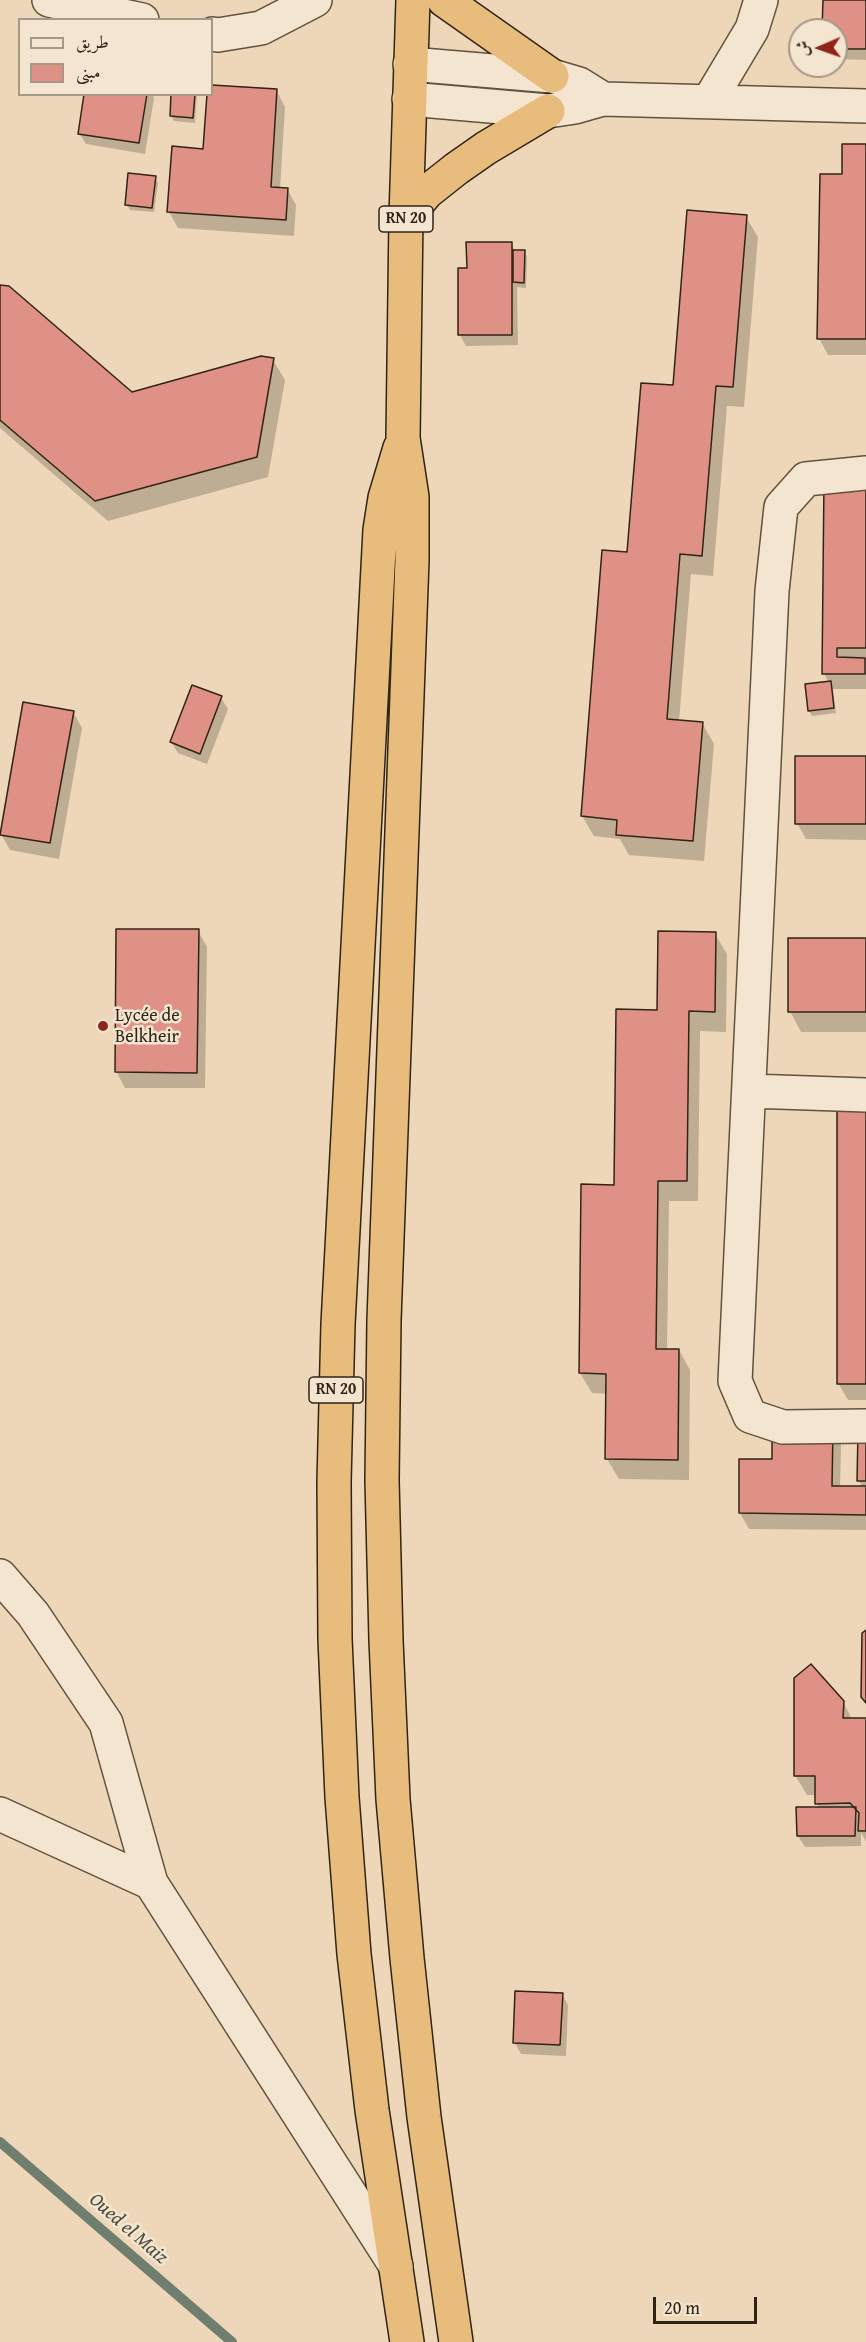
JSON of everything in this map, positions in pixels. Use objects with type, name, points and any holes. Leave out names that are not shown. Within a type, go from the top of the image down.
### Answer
[{"type":"highway","name":"RN 20","points":[[412,0],[403,438],[412,497],[412,529],[384,1320],[382,1480],[393,1799],[406,1958],[424,2117],[456,2342]]},
{"type":"highway","points":[[444,0],[552,76]]},
{"type":"highway","points":[[406,217],[428,192],[456,169],[501,138],[549,111]]},
{"type":"highway","name":"RN 20","points":[[403,438],[385,498],[380,530],[338,1324],[334,1482],[336,1650],[342,1797],[351,1920],[372,2110],[407,2342]]},
{"type":"street","points":[[49,0],[133,18]]},
{"type":"street","points":[[213,34],[218,36],[261,28],[315,0]]},
{"type":"street","points":[[709,101],[752,29],[761,0]]},
{"type":"street","points":[[410,64],[552,76],[579,84],[603,99]]},
{"type":"street","points":[[409,99],[549,111],[603,99],[866,106]]},
{"type":"street","points":[[866,473],[806,479],[782,507],[772,591],[735,1381],[750,1416],[783,1426],[866,1426]]},
{"type":"street","points":[[750,1091],[866,1095]]},
{"type":"street","points":[[0,1576],[33,1614],[106,1723],[151,1883],[396,2266]]},
{"type":"street","points":[[0,1814],[151,1883]]},
{"type":"building","points":[[823,0],[866,0],[866,49],[848,49],[848,18],[822,18]]},
{"type":"building","points":[[213,85],[277,89],[271,187],[288,188],[286,220],[167,212],[172,146],[203,149],[207,96],[213,96]]},
{"type":"building","points":[[84,96],[147,96],[139,143],[78,134]]},
{"type":"building","points":[[171,96],[195,96],[193,118],[170,116]]},
{"type":"building","points":[[842,144],[866,144],[866,339],[817,339],[820,174],[842,174]]},
{"type":"building","points":[[128,173],[156,176],[152,208],[125,205]]},
{"type":"building","points":[[687,210],[747,215],[733,387],[716,386],[702,556],[680,554],[667,719],[703,722],[693,841],[616,835],[617,820],[581,816],[602,550],[627,552],[641,383],[673,385]]},
{"type":"building","points":[[466,242],[512,242],[512,335],[458,335],[458,268],[467,268]]},
{"type":"building","points":[[513,250],[525,250],[524,283],[513,282]]},
{"type":"building","points":[[0,285],[9,286],[132,392],[261,356],[274,358],[257,457],[95,501],[0,420]]},
{"type":"building","points":[[824,480],[866,480],[866,648],[837,648],[837,657],[865,658],[865,674],[822,674]]},
{"type":"building","points":[[831,681],[834,708],[808,711],[805,684]]},
{"type":"building","points":[[192,685],[222,696],[200,754],[170,742]]},
{"type":"building","points":[[23,702],[74,711],[50,843],[0,835]]},
{"type":"building","points":[[795,756],[866,756],[866,824],[795,824]]},
{"type":"building","points":[[116,929],[199,929],[197,1073],[115,1072]]},
{"type":"building","points":[[658,931],[716,932],[715,1012],[689,1011],[687,1181],[658,1181],[656,1349],[679,1349],[678,1460],[605,1459],[606,1374],[579,1373],[581,1184],[614,1185],[616,1009],[657,1010]]},
{"type":"building","points":[[788,938],[866,938],[866,1012],[788,1012]]},
{"type":"building","points":[[837,1105],[866,1105],[866,1384],[837,1384]]},
{"type":"building","points":[[772,1427],[833,1428],[832,1486],[866,1486],[866,1515],[739,1513],[739,1459],[772,1459]]},
{"type":"building","points":[[858,1431],[866,1431],[866,1481],[857,1481]]},
{"type":"building","points":[[866,1630],[866,1703],[861,1697],[862,1633]]},
{"type":"building","points":[[811,1664],[844,1701],[843,1718],[866,1718],[866,1831],[858,1831],[859,1813],[850,1803],[815,1804],[815,1776],[794,1776],[794,1678]]},
{"type":"building","points":[[796,1807],[856,1807],[855,1836],[797,1836]]},
{"type":"building","points":[[515,1991],[563,1993],[560,2045],[513,2043]]},
{"type":"waterway","name":"Oued el Maiz","points":[[0,2142],[232,2342]]},
{"type":"place","name":"Lycée de Belkheir","points":[[103,1026]]}]
